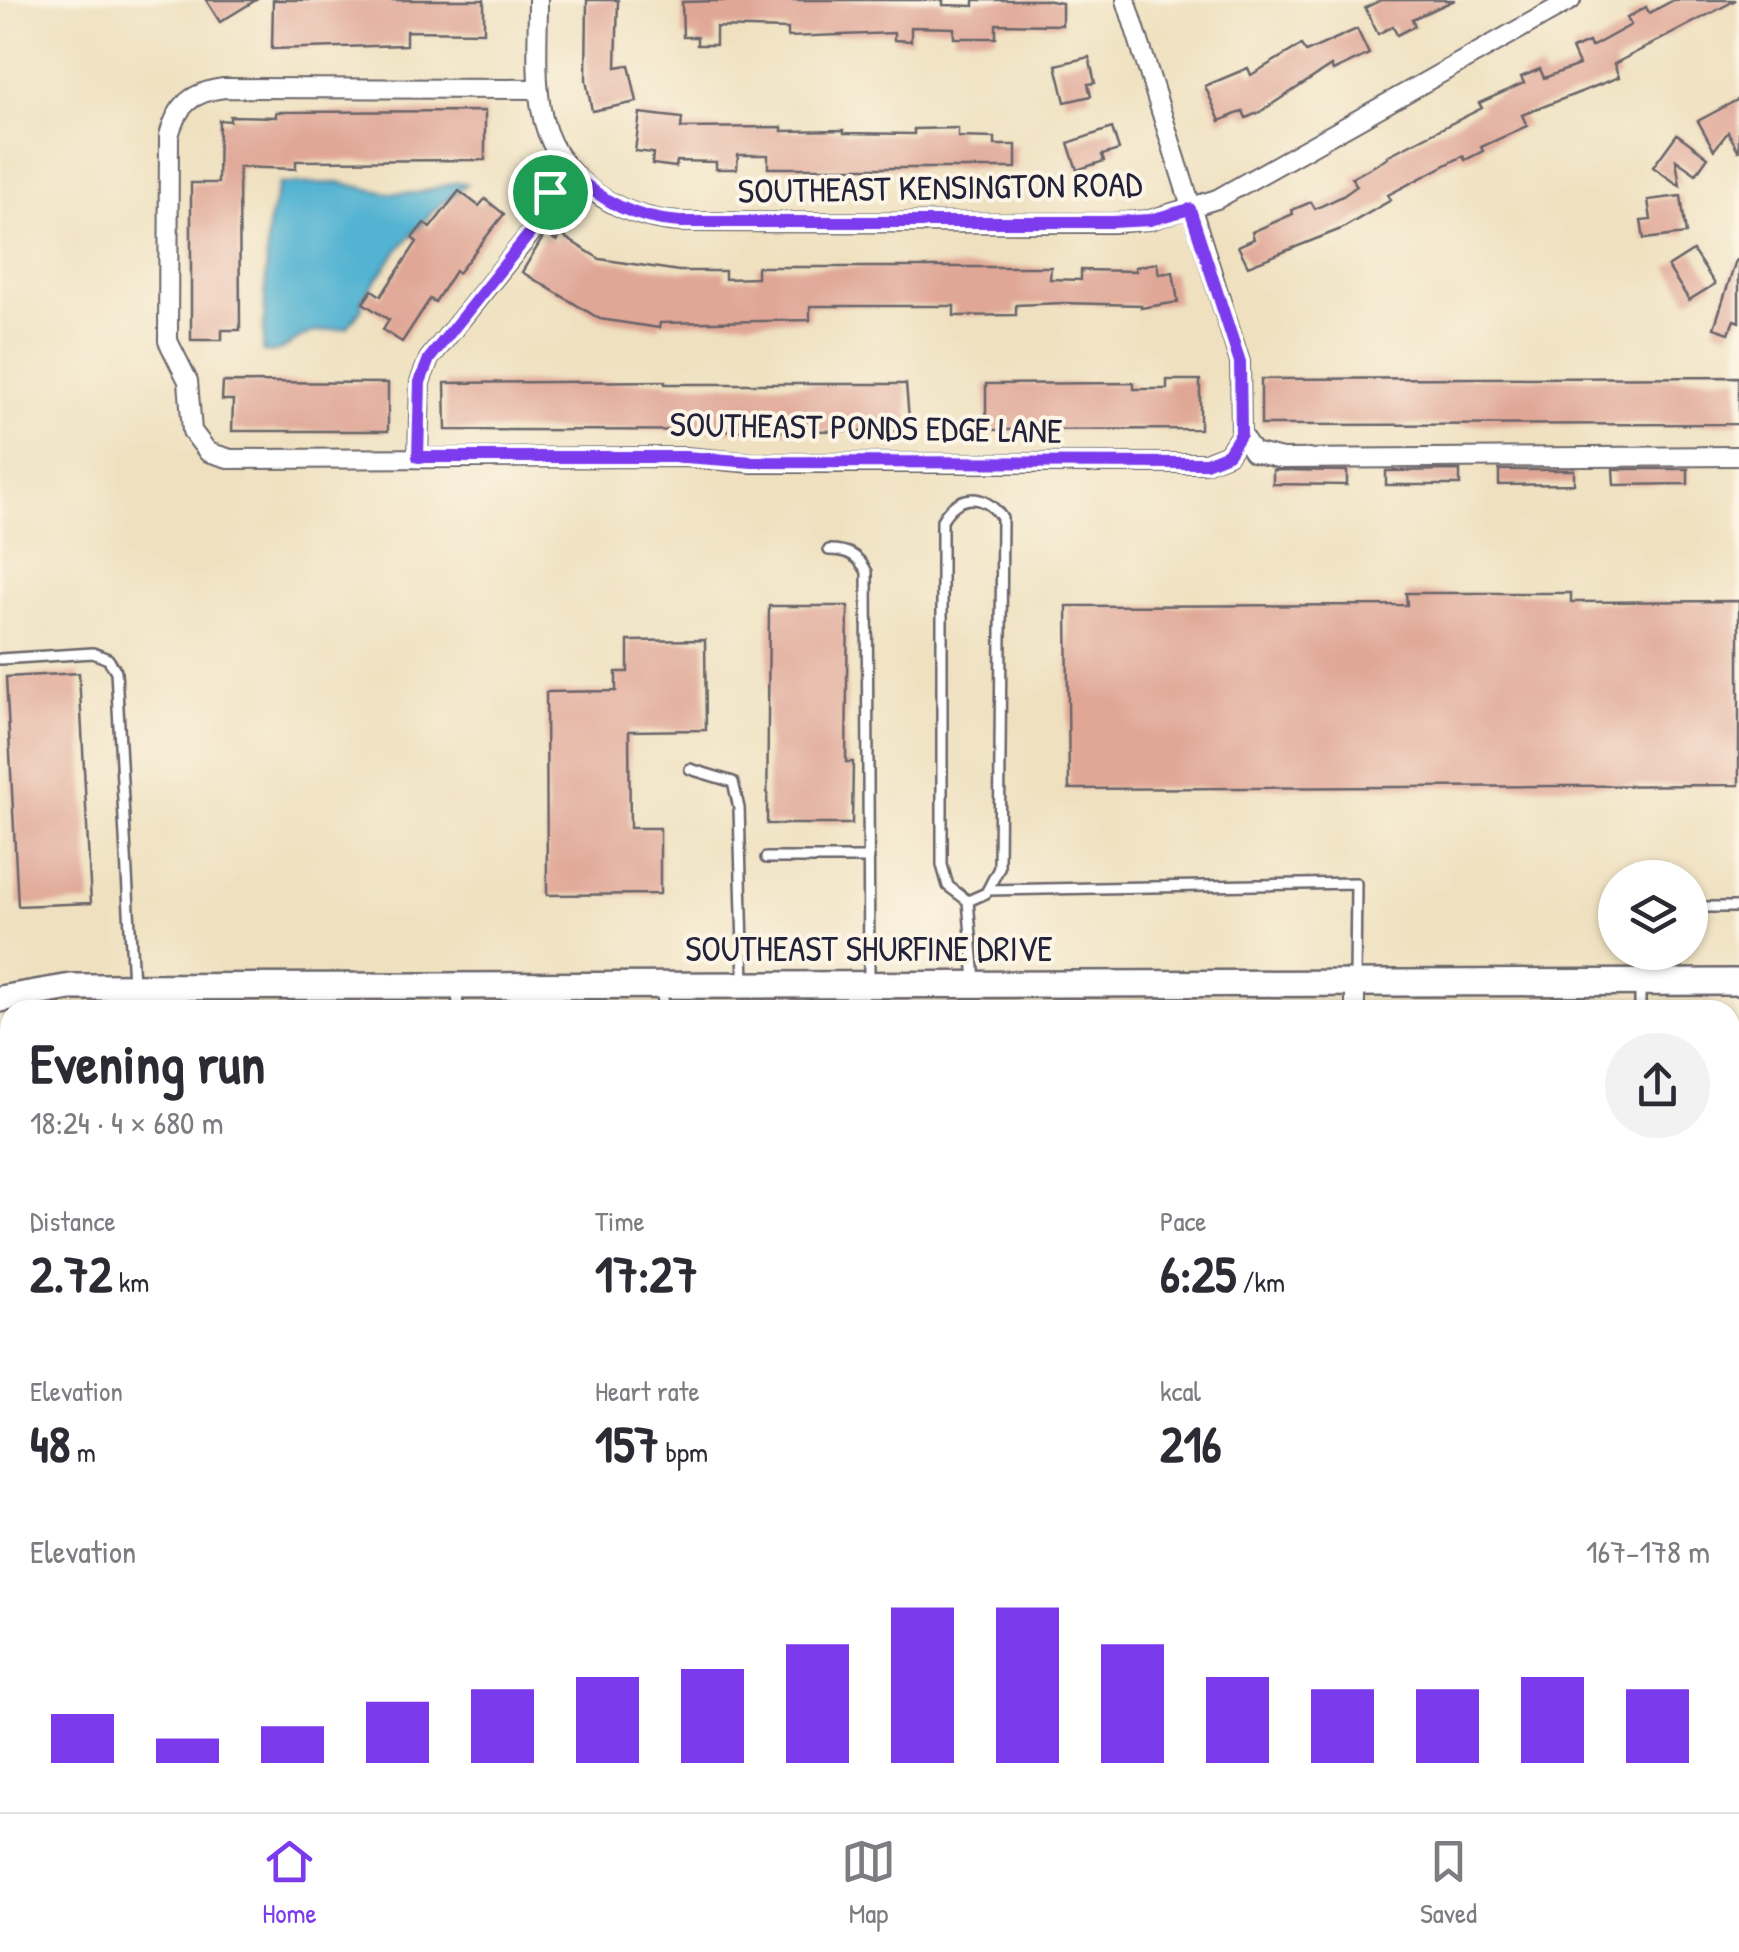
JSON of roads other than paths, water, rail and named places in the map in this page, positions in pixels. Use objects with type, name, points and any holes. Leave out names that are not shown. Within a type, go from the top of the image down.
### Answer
[{"type":"street","points":[[418,457],[420,382],[429,359],[534,228],[550,192],[570,171],[548,135],[538,89],[538,0]]},
{"type":"street","points":[[1126,0],[1240,362],[1241,434],[1253,452],[1282,458],[1739,456]]},
{"type":"street","name":"SOUTHEAST KENSINGTON ROAD","points":[[570,171],[608,202],[632,214],[680,222],[1150,220],[1217,198],[1571,0]]},
{"type":"street","name":"SOUTHEAST PONDS EDGE LANE","points":[[538,89],[224,88],[194,96],[178,110],[168,136],[168,341],[188,381],[196,438],[208,452],[230,459],[685,457],[753,462],[1206,463],[1228,454],[1241,434]]},
{"type":"street","points":[[1355,982],[1355,1000]]},
{"type":"street","name":"SOUTHEAST SHURFINE DRIVE","points":[[0,999],[71,987],[133,986],[1739,982]]},
{"type":"lane","points":[[975,982],[968,901],[948,886],[942,865],[942,520],[949,508],[960,501],[978,499],[992,504],[1002,518],[999,868],[988,890]]},
{"type":"lane","points":[[828,550],[845,550],[860,560],[867,572],[869,982]]},
{"type":"lane","points":[[0,658],[93,653],[108,659],[116,671],[133,986]]},
{"type":"lane","points":[[690,769],[733,782],[744,983]]},
{"type":"lane","points":[[766,858],[868,858]]},
{"type":"lane","points":[[968,901],[988,890],[1356,884],[1355,982]]},
{"type":"lane","points":[[1708,907],[1739,907]]},
{"type":"lane","points":[[1640,970],[1640,1000]]},
{"type":"lane","points":[[662,983],[662,1000]]},
{"type":"lane","points":[[458,984],[458,1000]]},
{"type":"water","points":[[457,182],[467,184],[434,210],[398,250],[362,299],[362,308],[348,327],[308,334],[278,351],[263,352],[268,226],[279,184],[341,183],[388,193],[417,193]]}]
